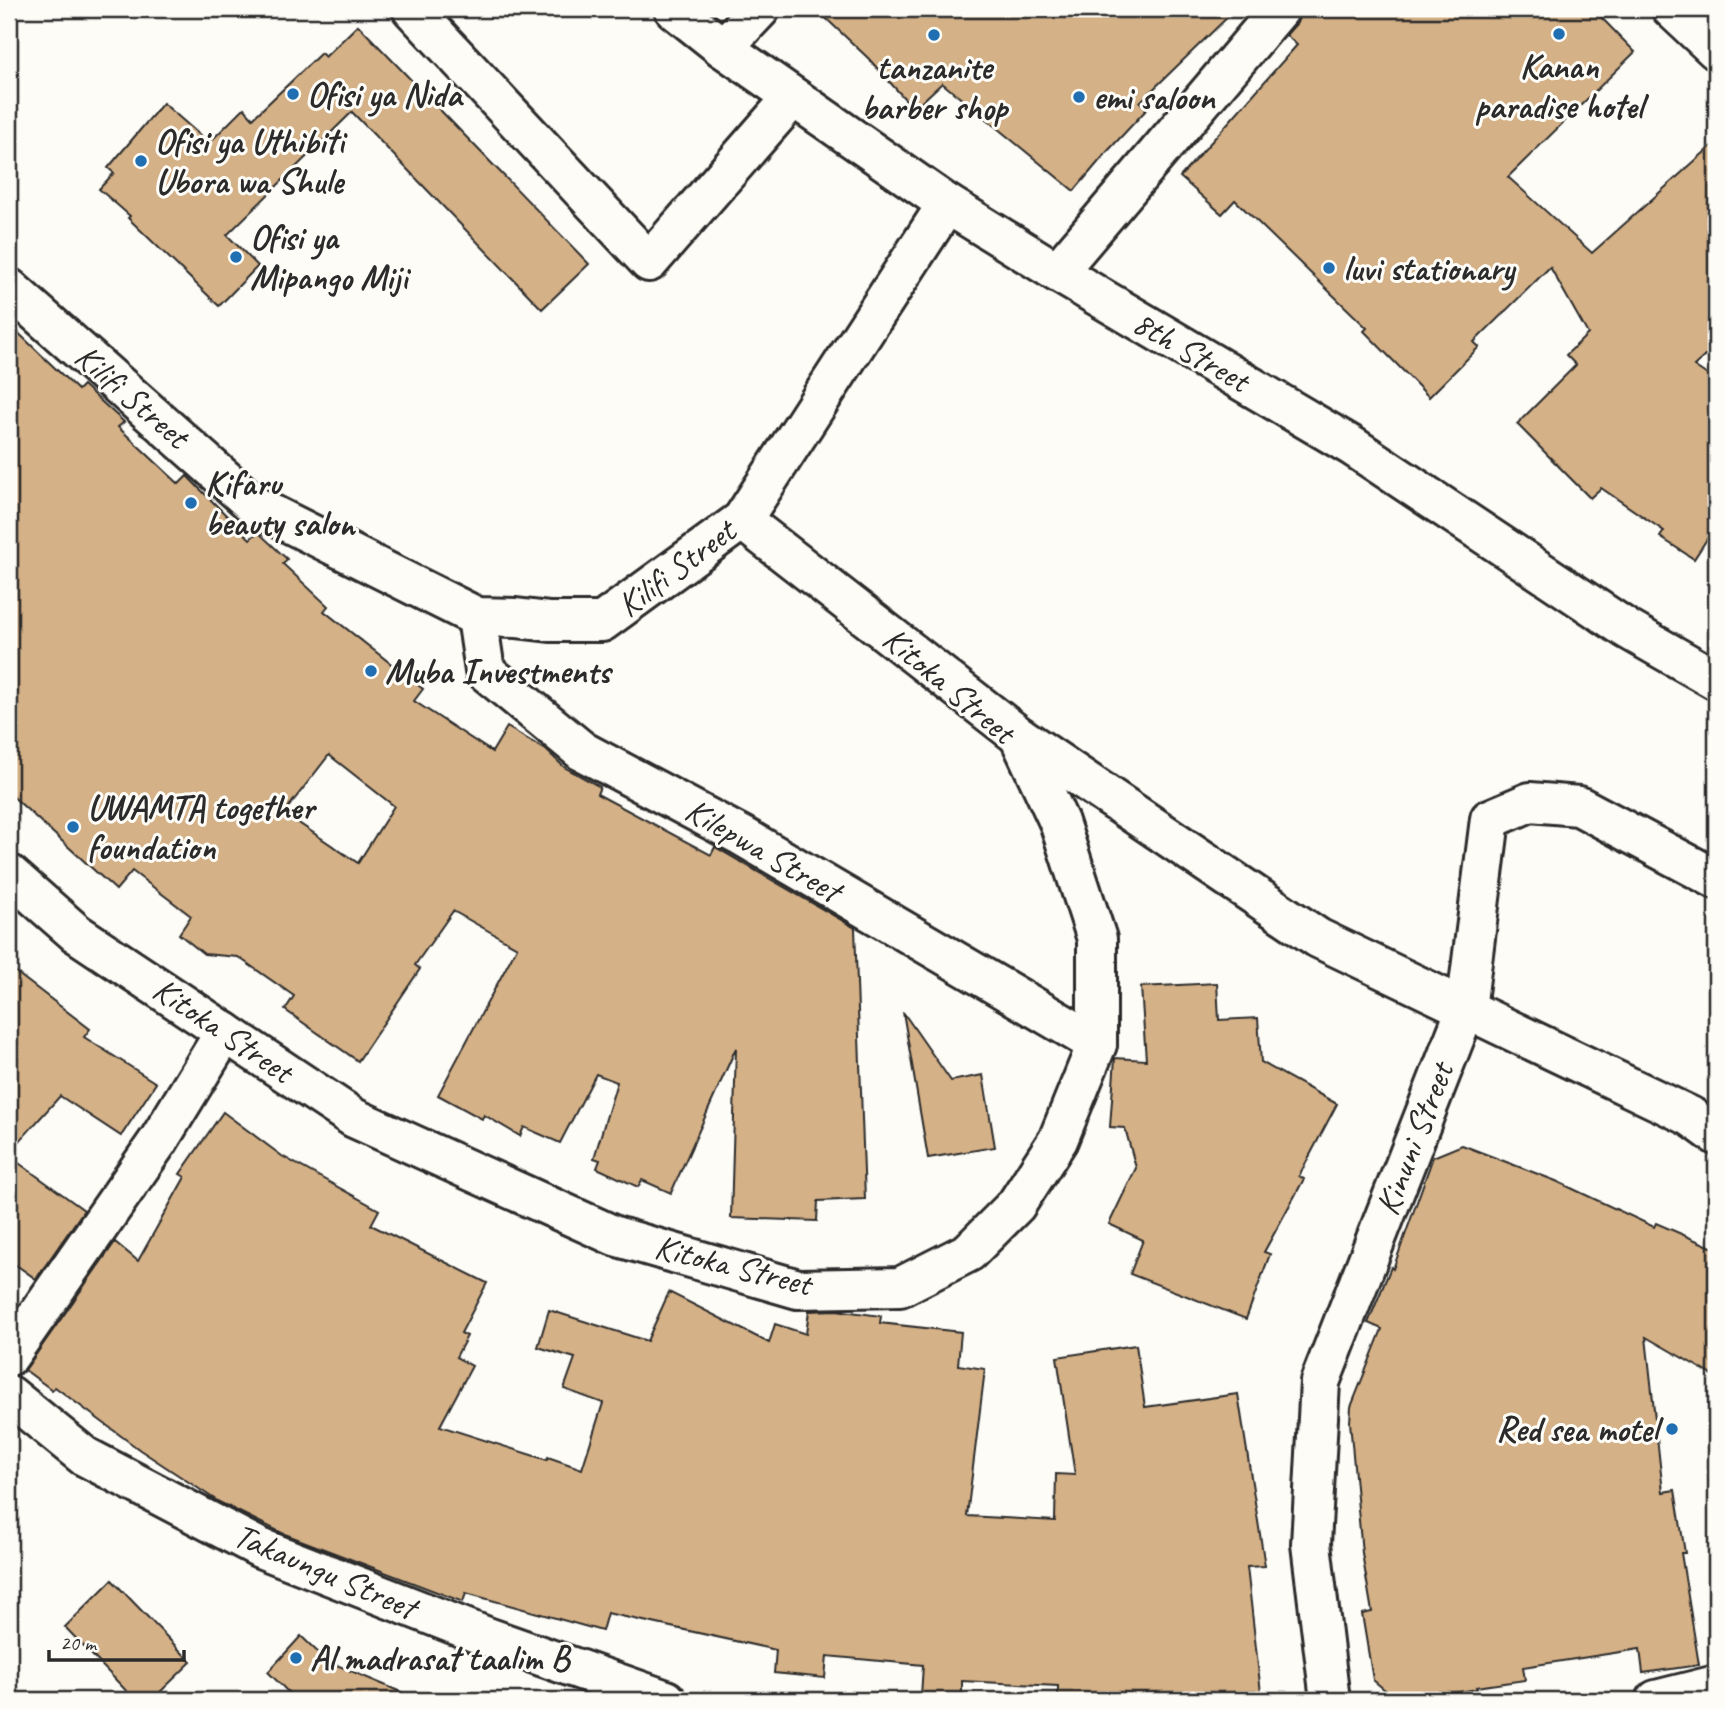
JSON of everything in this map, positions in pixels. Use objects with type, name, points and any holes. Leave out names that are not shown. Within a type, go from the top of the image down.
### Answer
[{"type":"street","points":[[412,9],[649,262],[793,97]]},
{"type":"street","name":"8th Street","points":[[674,9],[723,47],[947,204],[1352,446],[1627,629],[1716,680]]},
{"type":"street","points":[[723,47],[760,9]]},
{"type":"street","points":[[1057,272],[1280,9]]},
{"type":"street","points":[[1672,9],[1716,50]]},
{"type":"street","name":"Kilifi Street","points":[[9,288],[255,506],[477,617],[602,622],[742,520],[947,204]]},
{"type":"street","name":"Kitoka Street","points":[[9,874],[76,933],[355,1118],[615,1236],[798,1289],[900,1287],[969,1252],[1016,1205],[1058,1140],[1097,1044],[1097,939],[1059,822],[1019,736],[742,520]]},
{"type":"street","name":"Kilepwa Street","points":[[477,617],[485,671],[582,751],[741,836],[1097,1044]]},
{"type":"street","points":[[1019,736],[1318,938],[1690,1116],[1716,1135]]},
{"type":"street","name":"Kinuni Street","points":[[1330,1700],[1311,1544],[1320,1382],[1466,1009],[1490,818],[1530,802],[1579,806],[1716,878]]},
{"type":"street","points":[[9,1356],[159,1140],[225,1032]]},
{"type":"street","name":"Takaungu Street","points":[[9,1395],[84,1456],[260,1548],[487,1637],[666,1700]]},
{"type":"street","points":[[1656,1700],[1716,1685]]},
{"type":"building","points":[[816,9],[1236,9],[1140,102],[1147,109],[1074,191],[942,83],[914,109],[868,58]]},
{"type":"building","points":[[1301,9],[1593,9],[1635,52],[1508,177],[1592,253],[1716,142],[1716,346],[1694,366],[1716,381],[1716,525],[1694,559],[1660,537],[1664,531],[1601,488],[1590,498],[1517,424],[1576,365],[1566,355],[1588,334],[1550,267],[1474,342],[1479,347],[1429,397],[1364,331],[1367,328],[1235,200],[1222,214],[1180,177],[1297,45],[1286,35],[1297,23]]},
{"type":"building","points":[[358,25],[589,264],[542,309],[352,112],[227,235],[258,266],[219,306],[128,218],[130,216],[99,189],[114,173],[108,168],[163,103],[209,143],[244,108],[253,118],[321,53],[325,57]]},
{"type":"building","points":[[9,324],[78,390],[83,385],[124,422],[118,427],[179,484],[187,476],[250,539],[258,532],[287,559],[283,564],[328,606],[324,611],[423,689],[414,701],[492,752],[507,727],[546,750],[564,767],[600,787],[597,794],[711,855],[715,847],[855,928],[865,1199],[818,1201],[817,1221],[731,1218],[736,1048],[671,1193],[642,1180],[638,1187],[597,1168],[600,1160],[594,1158],[617,1082],[596,1074],[560,1143],[524,1127],[520,1136],[484,1115],[482,1119],[438,1095],[517,947],[453,911],[415,965],[420,969],[358,1061],[285,1010],[294,996],[238,957],[204,954],[179,934],[191,916],[132,871],[116,890],[9,793]],"holes":[[[329,755],[394,806],[358,863],[284,813]]]},
{"type":"building","points":[[9,967],[90,1029],[84,1037],[156,1083],[121,1136],[60,1096],[9,1153]]},
{"type":"building","points":[[1217,983],[1219,1020],[1258,1018],[1261,1062],[1337,1104],[1299,1176],[1304,1179],[1264,1252],[1270,1254],[1246,1319],[1130,1274],[1143,1240],[1109,1224],[1136,1168],[1125,1128],[1110,1127],[1115,1058],[1146,1060],[1141,987]]},
{"type":"building","points":[[903,1012],[951,1081],[983,1075],[995,1147],[928,1158]]},
{"type":"building","points":[[223,1112],[282,1156],[379,1210],[371,1225],[487,1283],[461,1333],[467,1336],[456,1357],[472,1366],[440,1426],[547,1460],[548,1457],[582,1469],[603,1403],[564,1389],[575,1358],[538,1347],[549,1310],[647,1341],[669,1292],[769,1343],[775,1324],[806,1334],[809,1311],[836,1310],[881,1316],[880,1323],[961,1332],[958,1365],[985,1369],[967,1516],[1055,1521],[1056,1474],[1075,1475],[1057,1357],[1136,1345],[1145,1407],[1238,1394],[1265,1566],[1247,1567],[1261,1693],[1200,1700],[1058,1698],[1058,1686],[962,1681],[962,1698],[921,1696],[923,1665],[827,1656],[825,1678],[774,1673],[776,1650],[607,1613],[602,1631],[466,1593],[463,1602],[282,1533],[219,1502],[140,1450],[55,1387],[52,1390],[25,1370],[115,1242],[138,1261],[185,1177],[180,1174]]},
{"type":"building","points":[[1462,1145],[1556,1181],[1654,1227],[1656,1223],[1716,1249],[1716,1377],[1646,1337],[1663,1492],[1675,1490],[1685,1553],[1681,1553],[1699,1665],[1643,1673],[1640,1649],[1523,1667],[1525,1680],[1413,1700],[1397,1700],[1373,1680],[1362,1614],[1372,1612],[1362,1553],[1350,1422],[1351,1407],[1382,1329],[1368,1323],[1391,1267],[1393,1269],[1433,1157]]},
{"type":"building","points":[[9,1156],[84,1210],[36,1279],[9,1260]]},
{"type":"building","points":[[112,1580],[191,1662],[152,1700],[135,1700],[65,1627]]},
{"type":"building","points":[[301,1636],[327,1661],[420,1700],[296,1700],[268,1672]]},
{"type":"place","name":"Kanan paradise hotel","points":[[1559,34]]},
{"type":"place","name":"tanzanite barber shop","points":[[934,35]]},
{"type":"place","name":"Ofisi ya Nida","points":[[293,94]]},
{"type":"place","name":"emi saloon","points":[[1079,97]]},
{"type":"place","name":"Ofisi ya Uthibiti Ubora wa Shule","points":[[141,161]]},
{"type":"place","name":"Ofisi ya Mipango Miji","points":[[236,257]]},
{"type":"place","name":"luvi stationary","points":[[1329,268]]},
{"type":"place","name":"Kifaru beauty salon","points":[[191,503]]},
{"type":"place","name":"Muba Investments","points":[[371,671]]},
{"type":"place","name":"UWAMTA together foundation","points":[[73,827]]},
{"type":"place","name":"Red sea motel","points":[[1672,1429]]},
{"type":"place","name":"Al madrasat taalim B","points":[[296,1658]]}]
